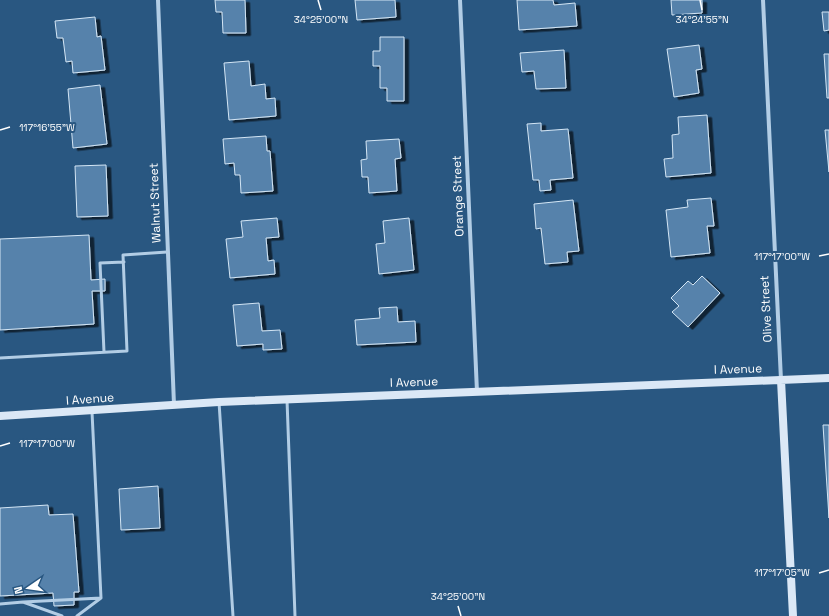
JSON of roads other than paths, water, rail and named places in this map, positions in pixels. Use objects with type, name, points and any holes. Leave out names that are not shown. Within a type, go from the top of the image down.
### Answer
[{"type":"main road","name":"I Avenue","points":[[0,416],[92,412],[219,402],[829,378]]},
{"type":"main road","name":"Olive Street","points":[[781,380],[793,616]]},
{"type":"street","name":"Walnut Street","points":[[158,0],[174,406]]},
{"type":"street","name":"Orange Street","points":[[460,0],[476,392]]},
{"type":"street","name":"Olive Street","points":[[762,0],[781,380]]},
{"type":"lane","points":[[0,358],[127,351],[123,255],[167,252]]},
{"type":"lane","points":[[104,352],[100,264],[124,262]]},
{"type":"lane","points":[[287,400],[295,616]]},
{"type":"lane","points":[[219,402],[233,616]]},
{"type":"lane","points":[[92,412],[101,598]]},
{"type":"lane","points":[[0,604],[101,598]]},
{"type":"lane","points":[[77,616],[101,598]]},
{"type":"lane","points":[[24,602],[62,616]]}]
